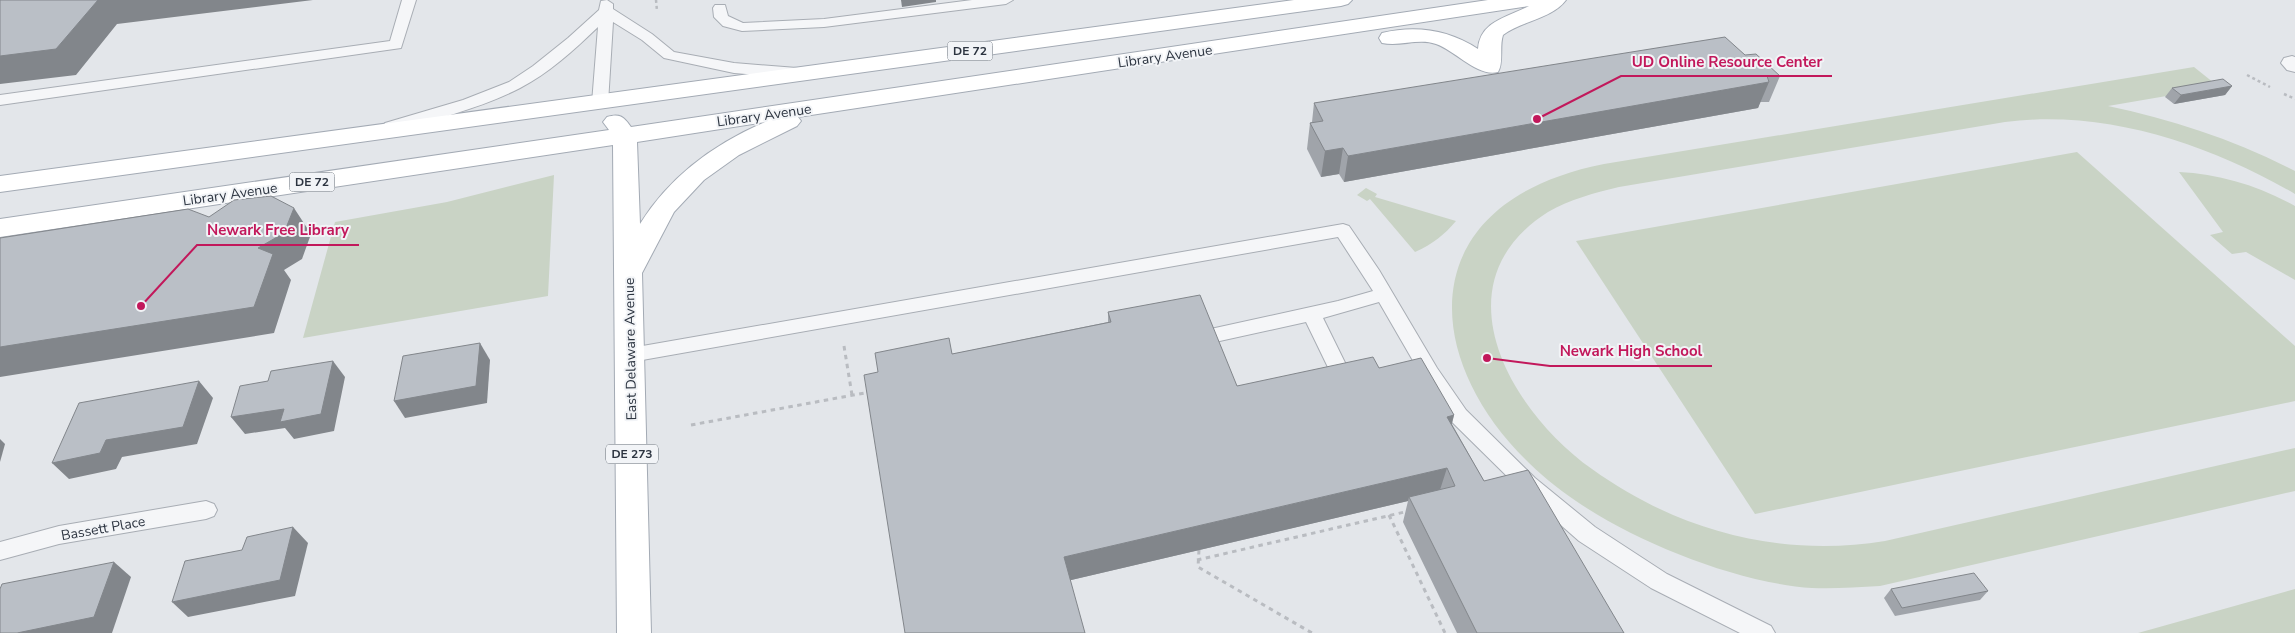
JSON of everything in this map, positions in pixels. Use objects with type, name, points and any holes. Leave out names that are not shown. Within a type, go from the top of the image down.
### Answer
[{"type":"main road","name":"DE 72","points":[[0,184],[1341,0]]},
{"type":"main road","name":"Library Avenue","points":[[0,228],[1086,68],[1528,0]]},
{"type":"main road","points":[[1086,68],[1187,68],[1403,35],[1424,35],[1457,44],[1490,67],[1488,45],[1492,33],[1502,24],[1527,15],[1555,0]]},
{"type":"main road","points":[[600,103],[625,135]]},
{"type":"main road","points":[[629,274],[654,223],[681,187],[705,166],[727,149],[827,105]]},
{"type":"main road","name":"East Delaware Avenue","points":[[625,135],[634,633]]},
{"type":"lane","points":[[0,100],[396,45],[409,0]]},
{"type":"lane","points":[[720,8],[721,17],[728,23],[742,27],[758,27],[824,23],[1006,0]]},
{"type":"lane","points":[[823,11],[900,1]]},
{"type":"lane","points":[[606,6],[669,55],[702,64],[808,74]]},
{"type":"lane","points":[[600,103],[606,6]]},
{"type":"lane","points":[[374,132],[476,100],[514,85],[563,50],[606,6]]},
{"type":"lane","points":[[630,355],[1343,230],[1384,294],[1430,373],[1460,416],[1528,484],[1587,534],[1659,582],[1763,633]]},
{"type":"lane","points":[[1206,338],[1312,314],[1384,294]]},
{"type":"lane","points":[[1312,314],[1347,387]]},
{"type":"lane","name":"Bassett Place","points":[[0,552],[59,535],[206,510]]},
{"type":"path","points":[[840,318],[852,395]]},
{"type":"path","points":[[691,425],[875,391]]},
{"type":"path","points":[[1197,560],[1416,509]]},
{"type":"path","points":[[1389,515],[1445,633]]},
{"type":"path","points":[[1199,550],[1198,568],[1312,633]]},
{"type":"green space","points":[[2194,67],[2219,87],[2108,106],[2204,132],[2272,160],[2295,171],[2295,194],[2227,160],[2155,134],[2118,126],[2043,119],[2005,122],[1619,187],[1556,207],[1514,241],[1496,274],[1491,309],[1497,345],[1513,381],[1535,414],[1562,444],[1592,469],[1625,491],[1659,509],[1695,524],[1732,535],[1769,542],[1807,546],[1885,541],[2295,448],[2295,491],[1880,586],[1812,588],[1783,585],[1721,569],[1658,546],[1628,532],[1576,501],[1525,459],[1486,411],[1461,361],[1452,310],[1460,263],[1487,220],[1534,187],[1604,164]]},
{"type":"green space","points":[[2077,152],[2295,346],[2295,401],[1755,514],[1576,241]]},
{"type":"green space","points":[[2179,172],[2209,175],[2239,182],[2295,206],[2295,280],[2246,252],[2232,254],[2210,235],[2223,232]]},
{"type":"green space","points":[[554,175],[548,296],[303,338],[335,222],[447,202]]},
{"type":"green space","points":[[1366,188],[1377,194],[1375,197],[1456,221],[1438,239],[1415,252],[1370,199],[1367,201],[1357,195]]},
{"type":"green space","points":[[2295,589],[2295,633],[2138,633]]},
{"type":"building","points":[[0,0],[98,0],[56,49],[0,56]]},
{"type":"building","points":[[1725,37],[1745,55],[1756,54],[1780,76],[1767,76],[1769,82],[1348,156],[1343,148],[1325,151],[1310,123],[1323,121],[1314,103]]},
{"type":"building","points":[[2223,79],[2232,86],[2181,95],[2172,88]]},
{"type":"building","points":[[271,196],[294,208],[284,233],[258,248],[273,254],[254,307],[0,347],[0,238],[188,209],[209,217],[234,200]]},
{"type":"building","points":[[1200,295],[1237,386],[1373,357],[1379,368],[1421,358],[1454,415],[1447,417],[1484,481],[1528,470],[1624,633],[1477,633],[1409,497],[1455,486],[1447,468],[1064,557],[1085,633],[905,633],[864,375],[878,372],[875,353],[949,338],[952,354],[1111,322],[1108,312]]},
{"type":"building","points":[[480,343],[476,386],[394,401],[403,356]]},
{"type":"building","points":[[333,361],[321,414],[280,422],[284,409],[231,417],[240,386],[268,381],[271,371]]},
{"type":"building","points":[[199,381],[183,427],[106,440],[100,453],[52,463],[79,403]]},
{"type":"building","points":[[293,527],[280,580],[172,602],[185,561],[242,550],[247,537]]},
{"type":"building","points":[[114,562],[94,617],[17,633],[0,633],[0,589],[2,584]]},
{"type":"building","points":[[1974,573],[1988,591],[1902,608],[1891,589]]},
{"type":"place","name":"UD Online Resource Center","points":[[1537,119]]},
{"type":"place","name":"Newark Free Library","points":[[141,306]]},
{"type":"place","name":"Newark High School","points":[[1487,358]]}]
